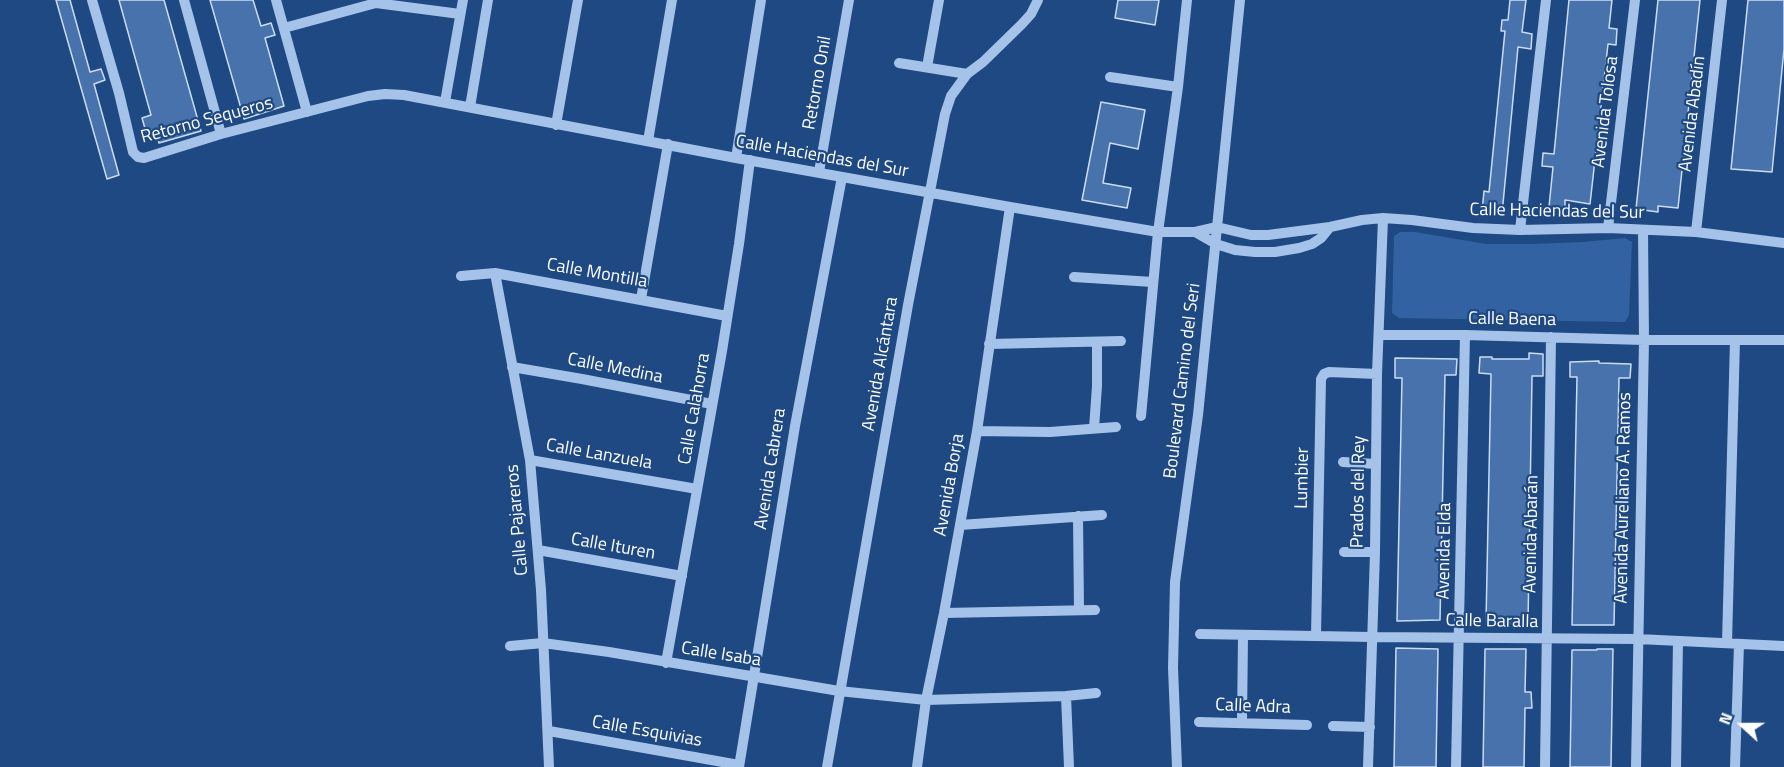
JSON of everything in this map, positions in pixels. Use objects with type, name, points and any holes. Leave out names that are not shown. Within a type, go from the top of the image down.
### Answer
[{"type":"street","name":"Retorno Sequeros","points":[[92,0],[119,93],[133,152],[138,157],[144,158],[220,134],[385,94],[445,102]]},
{"type":"street","points":[[184,0],[220,134]]},
{"type":"street","points":[[276,0],[307,112]]},
{"type":"street","points":[[445,102],[463,0]]},
{"type":"street","points":[[470,107],[489,0]]},
{"type":"street","points":[[556,125],[578,0]]},
{"type":"street","points":[[648,141],[672,0]]},
{"type":"street","points":[[736,158],[761,0]]},
{"type":"street","name":"Retorno Onil","points":[[819,172],[849,0]]},
{"type":"street","points":[[927,67],[939,0]]},
{"type":"street","name":"Avenida Alcántara","points":[[827,767],[945,114],[951,96],[968,74],[984,62],[1023,24],[1038,0]]},
{"type":"street","points":[[1141,416],[1158,232],[1178,87],[1187,0]]},
{"type":"street","name":"Boulevard Camino del Seri","points":[[1177,767],[1173,658],[1175,582],[1198,415],[1240,0]]},
{"type":"street","points":[[1521,230],[1545,0]]},
{"type":"street","name":"Avenida Tolosa","points":[[1608,228],[1635,0]]},
{"type":"street","name":"Avenida Abadín","points":[[1696,232],[1722,0]]},
{"type":"street","points":[[284,28],[376,3],[460,14]]},
{"type":"street","points":[[899,63],[968,74]]},
{"type":"street","points":[[1110,77],[1178,87]]},
{"type":"street","name":"Calle Haciendas del Sur","points":[[445,102],[736,158],[1158,232],[1195,232],[1217,227],[1251,235],[1268,235],[1330,228],[1362,220],[1383,218],[1412,219],[1473,228],[1521,230],[1608,228],[1696,232],[1784,243]]},
{"type":"street","points":[[641,299],[668,144]]},
{"type":"street","name":"Calle Calahorra","points":[[666,663],[727,316],[750,160]]},
{"type":"street","name":"Avenida Cabrera","points":[[739,766],[795,426],[842,177]]},
{"type":"street","name":"Avenida Borja","points":[[917,767],[926,700],[977,431],[1010,207]]},
{"type":"street","name":"Prados del Rey","points":[[1368,767],[1383,218]]},
{"type":"street","name":"Calle Haciendas del Sur","points":[[1195,232],[1216,244],[1245,251],[1275,252],[1312,244],[1330,228]]},
{"type":"street","name":"Avenida Aureliano A. Ramos","points":[[1636,767],[1644,340],[1643,230]]},
{"type":"street","name":"Calle Montilla","points":[[461,276],[495,273],[727,316]]},
{"type":"street","name":"Calle Pajareros","points":[[495,273],[530,460],[538,550],[549,731],[549,767]]},
{"type":"street","points":[[1074,277],[1153,282]]},
{"type":"street","name":"Calle Baena","points":[[1379,335],[1784,340]]},
{"type":"street","name":"Avenida Elda","points":[[1456,767],[1465,335]]},
{"type":"street","name":"Avenida Abarán","points":[[1545,767],[1551,337]]},
{"type":"street","points":[[1727,643],[1736,340]]},
{"type":"street","points":[[989,344],[1120,341]]},
{"type":"street","points":[[1094,428],[1097,386],[1096,342]]},
{"type":"street","name":"Calle Medina","points":[[512,367],[712,404]]},
{"type":"street","name":"Lumbier","points":[[1316,636],[1321,379],[1323,374],[1329,372],[1377,374]]},
{"type":"street","points":[[977,431],[1050,432],[1116,427]]},
{"type":"street","name":"Calle Lanzuela","points":[[530,460],[697,489]]},
{"type":"street","points":[[1343,462],[1376,464]]},
{"type":"street","points":[[960,525],[1102,515]]},
{"type":"street","points":[[1078,516],[1079,610]]},
{"type":"street","name":"Calle Ituren","points":[[538,550],[682,576]]},
{"type":"street","points":[[1344,552],[1375,552]]},
{"type":"street","points":[[944,613],[1095,610]]},
{"type":"street","name":"Calle Baralla","points":[[1200,634],[1372,638],[1638,639],[1784,646]]},
{"type":"street","points":[[1242,722],[1243,636]]},
{"type":"street","points":[[1676,767],[1678,641]]},
{"type":"street","name":"Calle Isaba","points":[[510,646],[543,643],[839,691],[926,700],[1096,693]]},
{"type":"street","points":[[1735,767],[1739,644]]},
{"type":"street","points":[[1066,696],[1069,767]]},
{"type":"street","name":"Calle Adra","points":[[1199,722],[1307,725]]},
{"type":"street","points":[[1333,726],[1370,727]]},
{"type":"street","name":"Calle Esquivias","points":[[549,731],[739,766]]},
{"type":"shaded area","points":[[1400,232],[1415,232],[1486,244],[1583,242],[1625,238],[1632,242],[1629,315],[1625,322],[1399,318],[1392,313],[1394,236]]},
{"type":"building","points":[[56,0],[70,0],[90,72],[101,69],[105,80],[94,84],[119,175],[107,179]]},
{"type":"building","points":[[119,0],[164,0],[201,131],[159,143],[155,129],[146,132],[142,118],[151,115]]},
{"type":"building","points":[[210,0],[253,0],[261,26],[271,23],[275,35],[265,38],[284,106],[244,119]]},
{"type":"building","points":[[1118,0],[1159,0],[1155,25],[1115,18]]},
{"type":"building","points":[[1510,0],[1526,0],[1522,32],[1532,34],[1531,49],[1518,47],[1502,214],[1482,212],[1484,191],[1489,192],[1505,31],[1501,31],[1502,20],[1508,20]]},
{"type":"building","points":[[1569,0],[1612,0],[1609,28],[1617,29],[1616,45],[1608,44],[1590,204],[1565,200],[1565,208],[1549,207],[1553,167],[1542,166],[1543,153],[1554,154]]},
{"type":"building","points":[[1658,0],[1700,0],[1678,208],[1658,206],[1658,212],[1636,209]]},
{"type":"building","points":[[1748,0],[1784,0],[1784,49],[1772,172],[1731,169]]},
{"type":"building","points":[[1101,102],[1145,110],[1138,149],[1110,143],[1103,183],[1131,188],[1127,208],[1082,200]]},
{"type":"building","points":[[1529,353],[1543,354],[1543,376],[1532,376],[1528,624],[1486,622],[1491,374],[1479,373],[1480,357],[1529,359]]},
{"type":"building","points":[[1395,358],[1457,359],[1456,375],[1445,375],[1440,620],[1397,621],[1402,378],[1395,378]]},
{"type":"building","points":[[1599,361],[1599,363],[1631,364],[1630,378],[1619,378],[1614,625],[1572,625],[1577,377],[1570,377],[1570,362]]},
{"type":"building","points":[[1396,648],[1438,649],[1436,767],[1394,767]]},
{"type":"building","points":[[1485,649],[1526,649],[1525,692],[1531,692],[1532,708],[1525,708],[1524,767],[1483,767]]},
{"type":"building","points":[[1613,649],[1611,767],[1570,767],[1572,650]]}]
